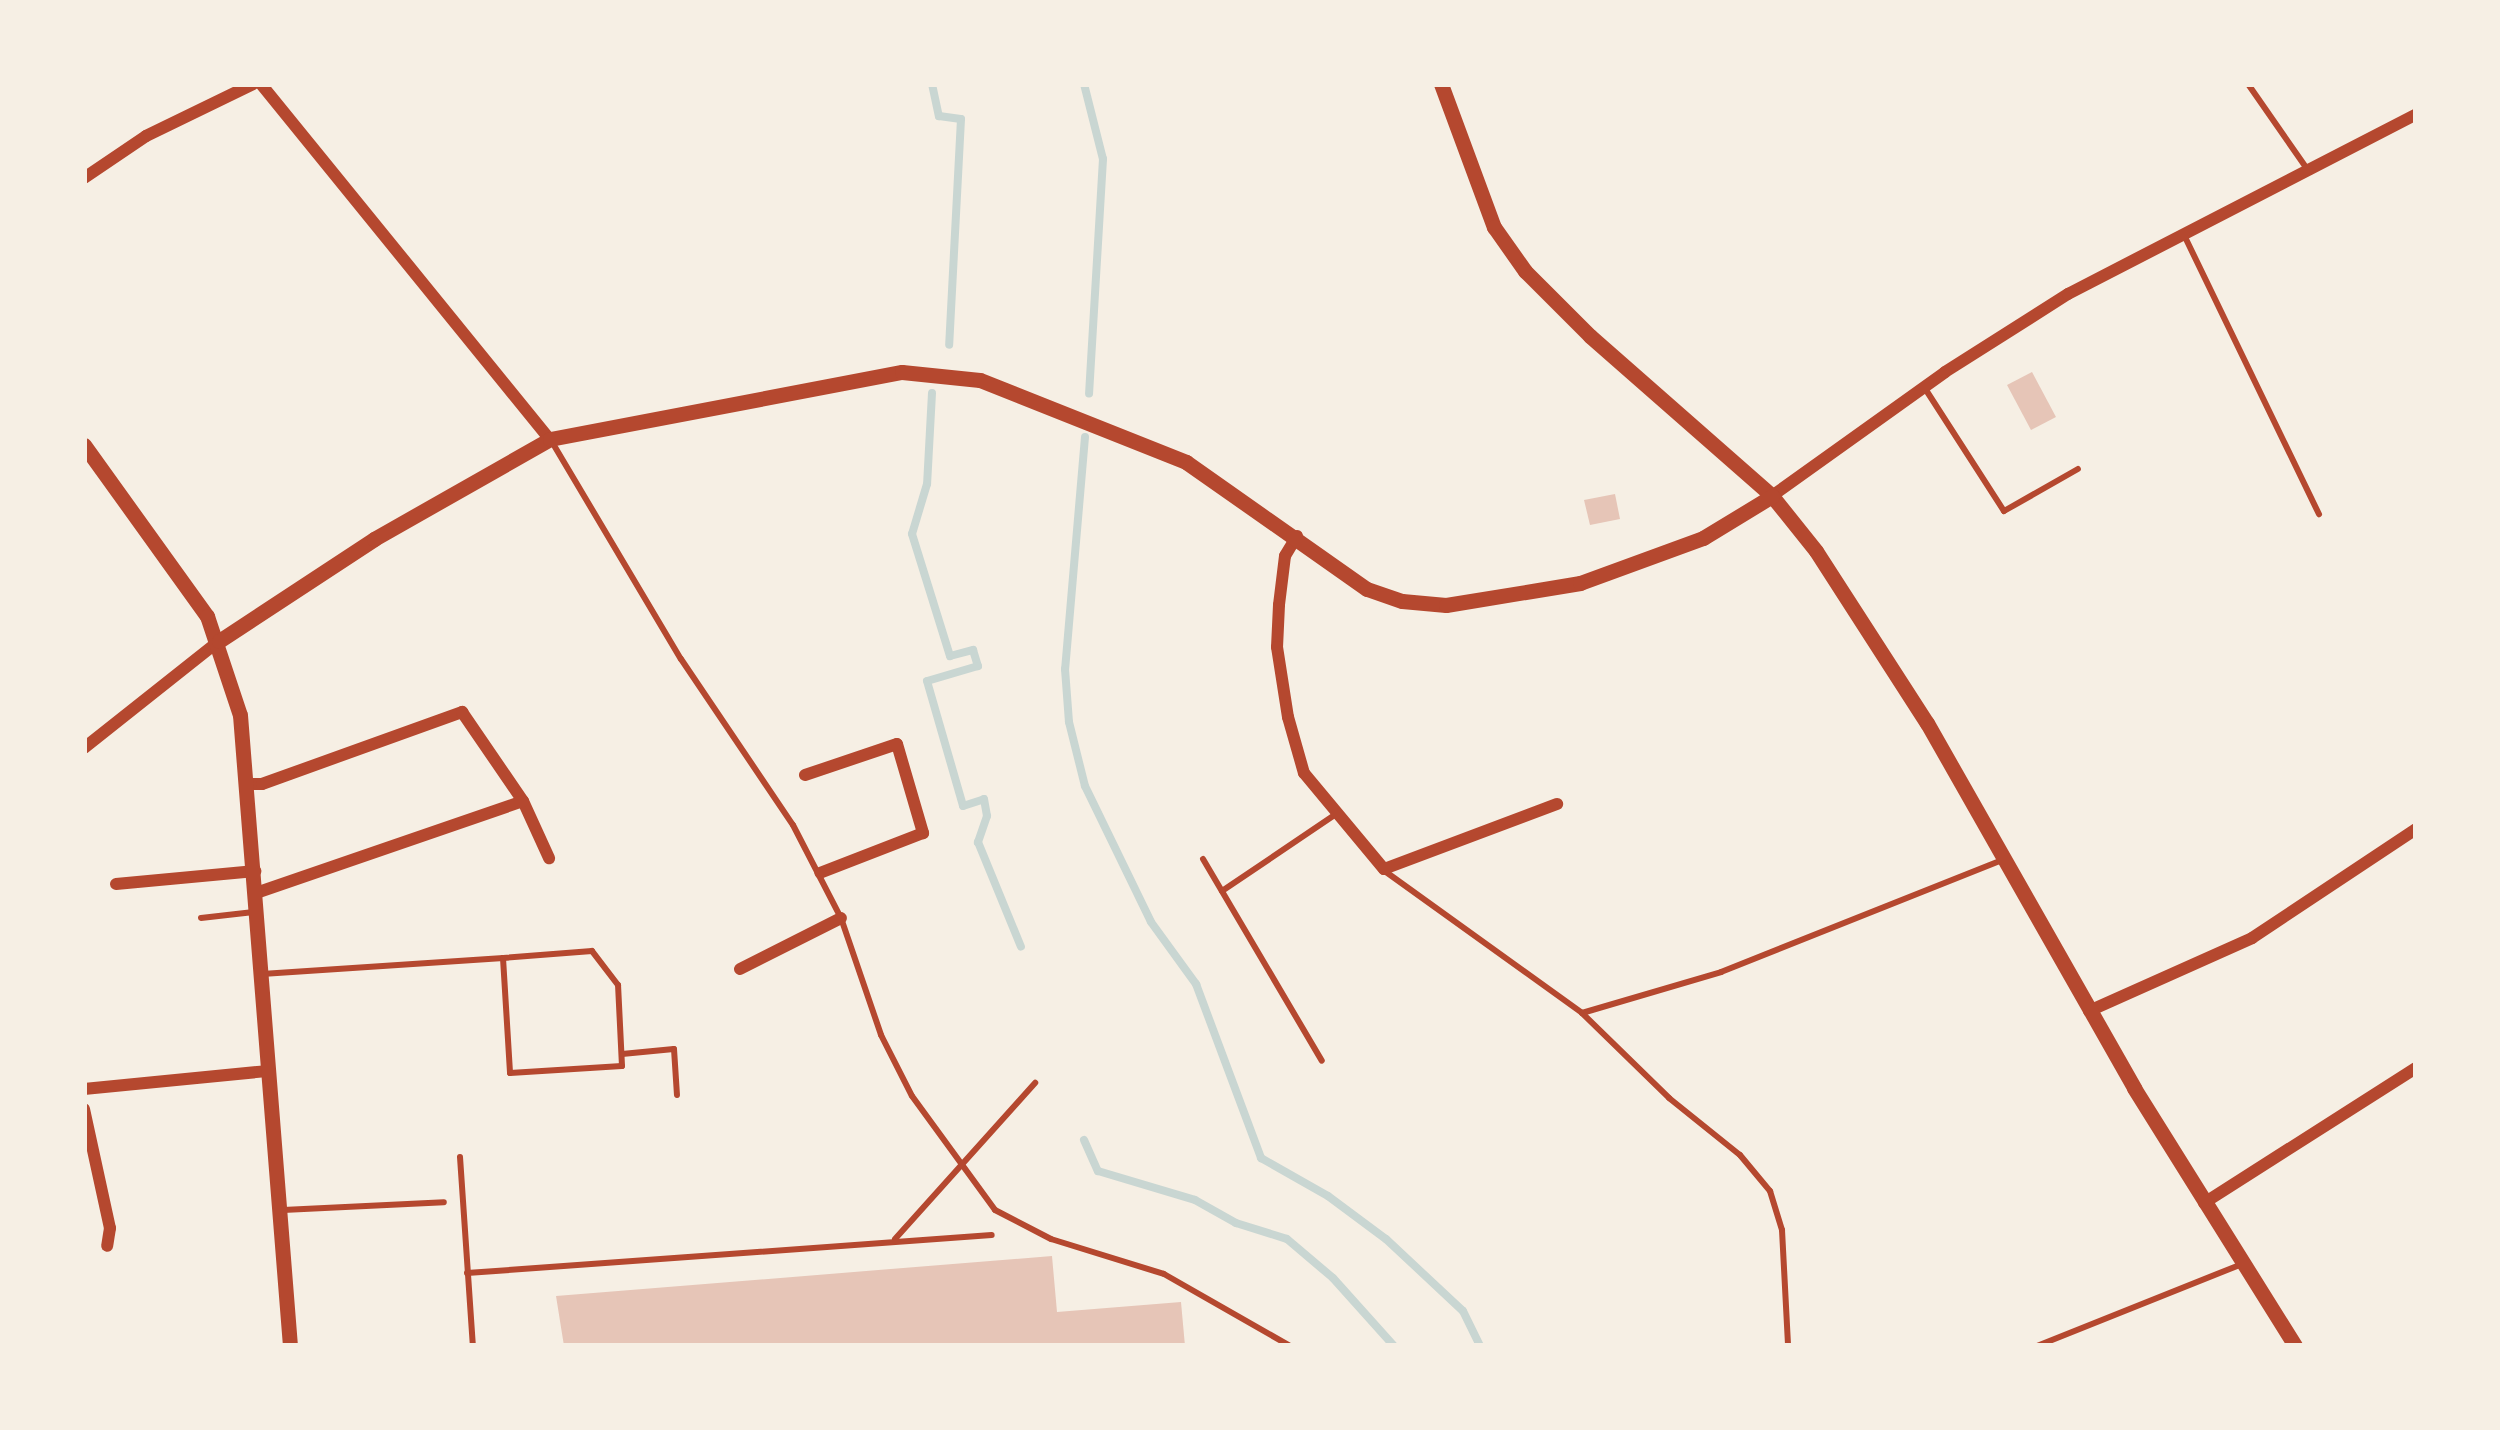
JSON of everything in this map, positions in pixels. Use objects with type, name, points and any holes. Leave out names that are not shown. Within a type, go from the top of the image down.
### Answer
[{"type":"street","points":[[84,178],[146,136],[257,84],[550,440]]},
{"type":"street","points":[[1441,84],[1494,227],[1525,271],[1590,336],[1772,496],[1865,627],[2005,859],[2089,1011],[2295,1346]]},
{"type":"street","points":[[84,748],[220,641],[374,539],[550,440],[869,376],[930,371],[980,380],[1186,462],[1297,536],[1367,590],[1446,605],[1580,583],[1703,538],[2068,294],[2416,114]]},
{"type":"street","points":[[84,445],[190,591],[220,641],[240,716],[290,1346]]},
{"type":"street","points":[[1297,536],[1285,556],[1279,605],[1280,681],[1304,773],[1384,869],[1557,804]]},
{"type":"street","points":[[248,784],[262,784],[462,712],[523,801],[549,858]]},
{"type":"street","points":[[806,775],[897,744],[923,833],[820,874]]},
{"type":"street","points":[[256,893],[523,801]]},
{"type":"street","points":[[2089,1011],[2252,938],[2416,830]]},
{"type":"street","points":[[116,884],[255,871]]},
{"type":"street","points":[[740,969],[841,918]]},
{"type":"street","points":[[2204,1203],[2416,1068]]},
{"type":"street","points":[[84,1089],[269,1071]]},
{"type":"street","points":[[84,1109],[110,1228],[107,1246]]},
{"type":"lane","points":[[2248,84],[2307,169]]},
{"type":"lane","points":[[2183,234],[2319,514]]},
{"type":"lane","points":[[1924,387],[2004,511],[2078,470]]},
{"type":"lane","points":[[550,440],[681,658],[766,778],[841,918],[902,1076],[995,1210],[1051,1239],[1163,1274],[1290,1346]]},
{"type":"lane","points":[[1222,891],[1336,814]]},
{"type":"lane","points":[[1203,859],[1322,1060]]},
{"type":"lane","points":[[1582,1013],[1720,972],[2005,859]]},
{"type":"lane","points":[[1384,869],[1440,915],[1582,1013],[1669,1098],[1740,1155],[1770,1191],[1782,1230],[1788,1346]]},
{"type":"lane","points":[[201,917],[258,912]]},
{"type":"lane","points":[[262,974],[592,951],[618,985],[622,1066],[510,1073],[502,958]]},
{"type":"lane","points":[[622,1054],[674,1049],[677,1095]]},
{"type":"lane","points":[[892,1242],[1035,1083]]},
{"type":"lane","points":[[460,1157],[473,1346]]},
{"type":"lane","points":[[280,1210],[444,1202]]},
{"type":"lane","points":[[467,1273],[992,1235]]},
{"type":"lane","points":[[2037,1346],[2242,1264]]},
{"type":"building","points":[[2032,372],[2056,417],[2031,430],[2007,385]]},
{"type":"building","points":[[1615,494],[1620,519],[1590,525],[1584,500]]},
{"type":"building","points":[[1052,1256],[1057,1312],[1181,1302],[1185,1346],[564,1346],[556,1296]]},
{"type":"waterway","points":[[932,84],[939,116],[961,119],[949,345]]},
{"type":"waterway","points":[[1084,84],[1103,159],[1089,394]]},
{"type":"waterway","points":[[932,393],[927,484],[912,534],[950,656],[973,650],[978,666],[927,681],[963,806],[984,799],[987,816],[978,842],[1021,947]]},
{"type":"waterway","points":[[1085,437],[1065,669],[1069,722],[1085,786],[1151,922],[1196,984],[1261,1158],[1328,1196],[1386,1239],[1463,1311],[1480,1346]]},
{"type":"waterway","points":[[1084,1140],[1098,1171],[1195,1200],[1236,1223],[1287,1239],[1333,1278],[1394,1346]]}]
